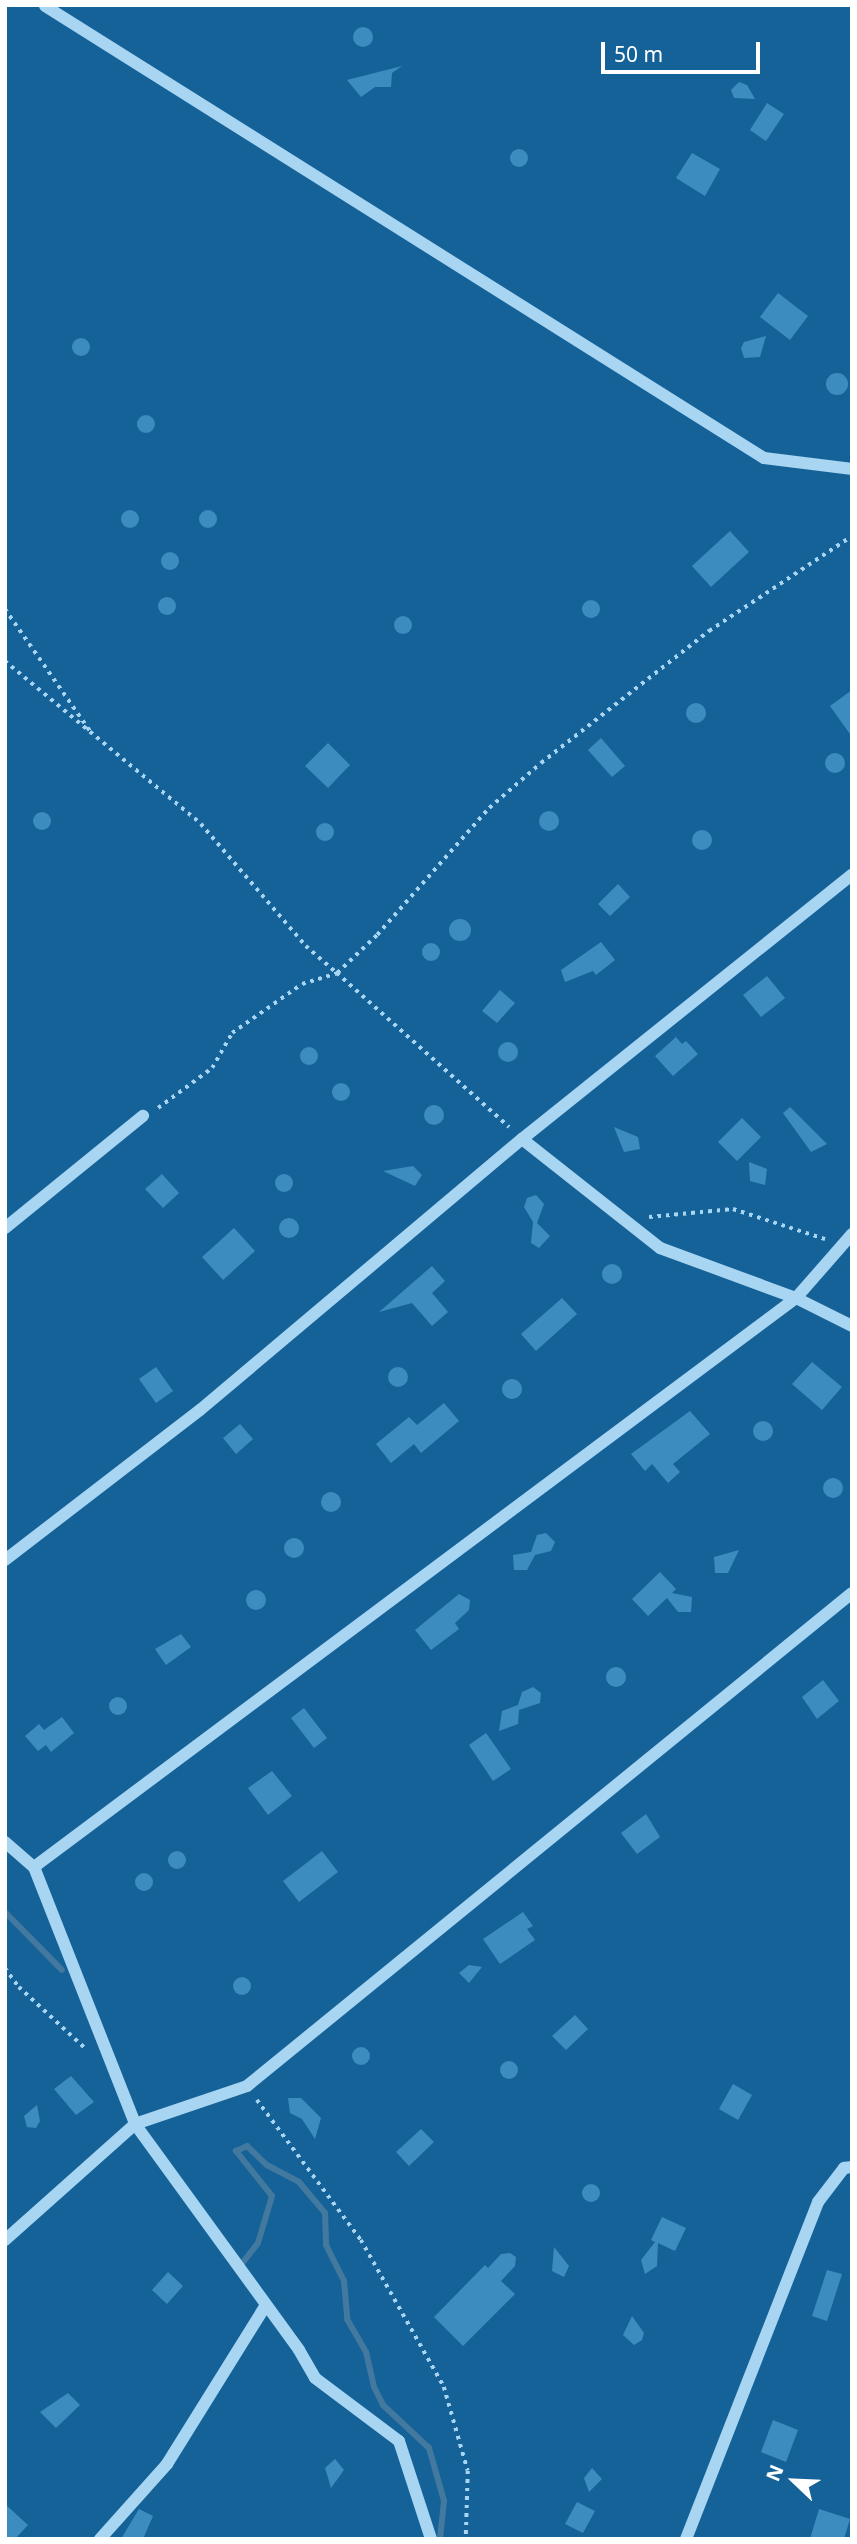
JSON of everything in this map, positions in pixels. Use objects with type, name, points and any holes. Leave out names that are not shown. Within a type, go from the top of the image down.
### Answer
[{"type":"street","points":[[47,6],[764,458],[852,468]]},
{"type":"street","points":[[5,1560],[200,1410],[522,1139],[852,875]]},
{"type":"street","points":[[5,1228],[144,1116]]},
{"type":"street","points":[[522,1139],[660,1248],[796,1298],[852,1326]]},
{"type":"street","points":[[34,1867],[796,1298],[852,1234]]},
{"type":"street","points":[[5,2240],[135,2124],[247,2086],[852,1593]]},
{"type":"street","points":[[5,1842],[34,1867],[135,2124],[266,2305],[315,2378],[399,2441],[431,2539]]},
{"type":"street","points":[[686,2539],[818,2202],[845,2168],[852,2167]]},
{"type":"street","points":[[100,2539],[167,2464],[266,2305]]},
{"type":"path","points":[[144,1116],[178,1096],[212,1068],[232,1033],[302,984],[337,973],[377,935],[489,808],[541,763],[709,631],[852,536]]},
{"type":"path","points":[[5,609],[96,738]]},
{"type":"path","points":[[5,661],[201,824],[306,946],[522,1139]]},
{"type":"path","points":[[626,1221],[674,1212],[733,1209],[842,1244]]},
{"type":"path","points":[[5,1968],[19,1987],[116,2076]]},
{"type":"path","points":[[247,2086],[361,2240],[444,2387],[468,2471],[466,2539]]},
{"type":"building","points":[[363,27],[370,30],[373,37],[370,44],[363,47],[356,44],[353,37],[356,30]]},
{"type":"building","points":[[402,66],[392,73],[391,87],[375,87],[361,97],[347,80]]},
{"type":"building","points":[[739,82],[747,85],[755,99],[734,98],[731,90]]},
{"type":"building","points":[[767,103],[784,114],[766,141],[750,130]]},
{"type":"building","points":[[515,149],[523,149],[528,158],[526,165],[515,167],[510,162],[510,154]]},
{"type":"building","points":[[692,153],[720,169],[705,196],[676,178]]},
{"type":"building","points":[[778,293],[808,316],[790,340],[760,317]]},
{"type":"building","points":[[766,336],[760,357],[744,358],[741,348],[744,342]]},
{"type":"building","points":[[77,338],[85,338],[90,347],[88,354],[77,356],[72,351],[72,343]]},
{"type":"building","points":[[837,373],[845,376],[848,384],[845,392],[837,395],[829,392],[826,384],[829,376]]},
{"type":"building","points":[[142,415],[150,415],[155,424],[153,431],[142,433],[137,428],[137,420]]},
{"type":"building","points":[[126,510],[134,510],[139,519],[137,526],[126,528],[121,523],[121,515]]},
{"type":"building","points":[[204,510],[212,510],[217,519],[215,526],[204,528],[199,523],[199,515]]},
{"type":"building","points":[[730,531],[749,552],[711,587],[692,566]]},
{"type":"building","points":[[166,552],[174,552],[179,561],[177,568],[166,570],[161,565],[161,557]]},
{"type":"building","points":[[163,597],[171,597],[176,606],[174,613],[163,615],[158,610],[158,602]]},
{"type":"building","points":[[587,600],[595,600],[600,609],[598,616],[587,618],[582,613],[582,605]]},
{"type":"building","points":[[399,616],[407,616],[412,625],[410,632],[399,634],[394,629],[394,621]]},
{"type":"building","points":[[852,690],[852,737],[830,706]]},
{"type":"building","points":[[696,703],[703,706],[706,713],[703,720],[696,723],[689,720],[686,713],[689,706]]},
{"type":"building","points":[[601,738],[625,766],[612,777],[588,750]]},
{"type":"building","points":[[328,743],[350,765],[328,788],[305,766]]},
{"type":"building","points":[[831,753],[839,753],[845,763],[839,773],[831,773],[825,767],[825,759]]},
{"type":"building","points":[[545,811],[553,811],[559,821],[553,831],[545,831],[539,825],[539,817]]},
{"type":"building","points":[[38,812],[46,812],[51,821],[49,828],[38,830],[33,825],[33,817]]},
{"type":"building","points":[[321,823],[329,823],[334,832],[332,839],[321,841],[316,836],[316,828]]},
{"type":"building","points":[[698,830],[706,830],[712,840],[706,850],[698,850],[692,844],[692,836]]},
{"type":"building","points":[[618,884],[630,897],[610,916],[598,904]]},
{"type":"building","points":[[460,919],[470,926],[471,930],[464,940],[460,941],[450,934],[449,930],[456,920]]},
{"type":"building","points":[[601,942],[615,960],[596,975],[593,971],[565,982],[561,970]]},
{"type":"building","points":[[431,943],[437,946],[440,952],[437,958],[431,961],[425,958],[422,952],[425,946]]},
{"type":"building","points":[[767,976],[785,998],[761,1017],[743,995]]},
{"type":"building","points":[[500,990],[515,1003],[497,1023],[482,1011]]},
{"type":"building","points":[[676,1037],[682,1044],[686,1041],[698,1054],[673,1076],[655,1056]]},
{"type":"building","points":[[504,1042],[512,1042],[518,1052],[512,1062],[504,1062],[498,1056],[498,1048]]},
{"type":"building","points":[[305,1047],[313,1047],[318,1056],[316,1063],[305,1065],[300,1060],[300,1052]]},
{"type":"building","points":[[337,1083],[345,1083],[350,1092],[348,1099],[337,1101],[332,1096],[332,1088]]},
{"type":"building","points":[[430,1105],[438,1105],[444,1115],[438,1125],[430,1125],[424,1119],[424,1111]]},
{"type":"building","points":[[790,1107],[827,1144],[811,1152],[783,1113]]},
{"type":"building","points":[[742,1118],[761,1137],[737,1161],[718,1142]]},
{"type":"building","points":[[614,1127],[638,1137],[640,1149],[624,1152]]},
{"type":"building","points":[[749,1162],[767,1169],[765,1185],[750,1181]]},
{"type":"building","points":[[413,1166],[422,1175],[415,1186],[383,1171]]},
{"type":"building","points":[[162,1174],[179,1193],[163,1208],[145,1189]]},
{"type":"building","points":[[280,1174],[288,1174],[293,1183],[291,1190],[280,1192],[275,1187],[275,1179]]},
{"type":"building","points":[[536,1195],[544,1204],[537,1223],[550,1236],[539,1248],[531,1243],[533,1222],[524,1207],[527,1198]]},
{"type":"building","points":[[289,1218],[296,1221],[299,1228],[296,1235],[289,1238],[282,1235],[279,1228],[282,1221]]},
{"type":"building","points":[[234,1228],[255,1251],[223,1280],[202,1257]]},
{"type":"building","points":[[608,1264],[616,1264],[622,1274],[616,1284],[608,1284],[602,1278],[602,1270]]},
{"type":"building","points":[[432,1266],[445,1281],[432,1293],[448,1312],[432,1326],[412,1303],[379,1312]]},
{"type":"building","points":[[562,1298],[577,1314],[536,1351],[521,1334]]},
{"type":"building","points":[[812,1362],[842,1387],[822,1410],[792,1384]]},
{"type":"building","points":[[156,1367],[173,1391],[156,1403],[139,1379]]},
{"type":"building","points":[[394,1367],[402,1367],[408,1377],[402,1387],[394,1387],[388,1381],[388,1373]]},
{"type":"building","points":[[512,1379],[519,1382],[522,1389],[519,1396],[512,1399],[505,1396],[502,1389],[505,1382]]},
{"type":"building","points":[[444,1403],[459,1421],[421,1453],[414,1444],[391,1463],[376,1444],[409,1417],[417,1425]]},
{"type":"building","points":[[690,1411],[710,1434],[673,1464],[680,1472],[668,1483],[652,1464],[645,1471],[631,1454]]},
{"type":"building","points":[[759,1421],[767,1421],[773,1431],[767,1441],[759,1441],[753,1435],[753,1427]]},
{"type":"building","points":[[240,1424],[253,1439],[236,1454],[223,1438]]},
{"type":"building","points":[[829,1478],[837,1478],[843,1488],[837,1498],[829,1498],[823,1492],[823,1484]]},
{"type":"building","points":[[331,1492],[338,1495],[341,1502],[338,1509],[331,1512],[324,1509],[321,1502],[324,1495]]},
{"type":"building","points":[[546,1533],[555,1542],[551,1551],[535,1555],[527,1570],[514,1570],[513,1555],[531,1552],[537,1535]]},
{"type":"building","points":[[294,1538],[301,1541],[304,1548],[301,1555],[294,1558],[287,1555],[284,1548],[287,1541]]},
{"type":"building","points":[[739,1550],[728,1573],[715,1573],[714,1557]]},
{"type":"building","points":[[660,1572],[676,1589],[672,1593],[692,1597],[691,1612],[678,1612],[667,1598],[648,1616],[632,1599]]},
{"type":"building","points":[[252,1590],[260,1590],[266,1600],[260,1610],[252,1610],[246,1604],[246,1596]]},
{"type":"building","points":[[459,1594],[470,1600],[469,1610],[455,1623],[459,1629],[431,1650],[415,1630]]},
{"type":"building","points":[[181,1634],[191,1647],[166,1665],[155,1649]]},
{"type":"building","points":[[612,1667],[620,1667],[626,1677],[620,1687],[612,1687],[606,1681],[606,1673]]},
{"type":"building","points":[[823,1680],[839,1701],[817,1719],[802,1697]]},
{"type":"building","points":[[533,1687],[541,1693],[540,1703],[519,1710],[518,1724],[499,1731],[502,1711],[518,1705],[522,1692]]},
{"type":"building","points":[[114,1697],[122,1697],[127,1706],[125,1713],[114,1715],[109,1710],[109,1702]]},
{"type":"building","points":[[304,1708],[327,1738],[314,1748],[291,1718]]},
{"type":"building","points":[[62,1717],[74,1733],[51,1752],[46,1745],[38,1751],[25,1736],[39,1724],[44,1730]]},
{"type":"building","points":[[486,1733],[511,1769],[493,1781],[469,1745]]},
{"type":"building","points":[[272,1771],[292,1796],[268,1815],[248,1788]]},
{"type":"building","points":[[646,1814],[660,1837],[637,1854],[621,1833]]},
{"type":"building","points":[[173,1851],[181,1851],[186,1860],[184,1867],[173,1869],[168,1864],[168,1856]]},
{"type":"building","points":[[322,1851],[338,1872],[299,1902],[283,1881]]},
{"type":"building","points":[[140,1873],[148,1873],[153,1882],[151,1889],[140,1891],[135,1886],[135,1878]]},
{"type":"building","points":[[523,1912],[533,1926],[527,1929],[535,1940],[500,1964],[483,1939]]},
{"type":"building","points":[[469,1965],[482,1967],[469,1983],[459,1973]]},
{"type":"building","points":[[238,1977],[246,1977],[251,1986],[249,1993],[238,1995],[233,1990],[233,1982]]},
{"type":"building","points":[[575,2015],[588,2029],[566,2050],[552,2036]]},
{"type":"building","points":[[361,2047],[369,2052],[370,2056],[365,2064],[361,2065],[353,2060],[352,2056],[357,2048]]},
{"type":"building","points":[[505,2061],[513,2061],[518,2070],[516,2077],[505,2079],[500,2074],[500,2066]]},
{"type":"building","points":[[71,2076],[94,2102],[76,2115],[54,2089]]},
{"type":"building","points":[[733,2084],[752,2095],[738,2120],[719,2109]]},
{"type":"building","points":[[288,2098],[301,2098],[321,2118],[315,2139],[302,2119],[290,2113]]},
{"type":"building","points":[[37,2105],[40,2121],[36,2128],[27,2127],[24,2116]]},
{"type":"building","points":[[421,2129],[434,2142],[409,2166],[396,2152]]},
{"type":"building","points":[[587,2184],[595,2184],[600,2193],[598,2200],[587,2202],[582,2197],[582,2189]]},
{"type":"building","points":[[662,2217],[686,2228],[675,2251],[658,2243],[657,2266],[645,2274],[641,2260],[655,2242],[651,2240]]},
{"type":"building","points":[[554,2247],[569,2266],[564,2277],[552,2271]]},
{"type":"building","points":[[510,2253],[516,2257],[515,2266],[501,2281],[515,2294],[463,2346],[434,2317],[485,2265],[488,2268],[501,2254]]},
{"type":"building","points":[[827,2270],[842,2274],[827,2321],[812,2316]]},
{"type":"building","points":[[168,2272],[183,2286],[167,2304],[152,2290]]},
{"type":"building","points":[[632,2316],[644,2333],[642,2340],[634,2345],[623,2335]]},
{"type":"building","points":[[68,2393],[80,2405],[56,2428],[40,2412]]},
{"type":"building","points":[[773,2420],[798,2430],[786,2462],[761,2452]]},
{"type":"building","points":[[335,2459],[344,2470],[331,2488],[325,2468]]},
{"type":"building","points":[[592,2468],[602,2479],[589,2492],[584,2478]]},
{"type":"building","points":[[577,2502],[595,2511],[583,2533],[565,2524]]},
{"type":"building","points":[[5,2504],[28,2525],[15,2539],[5,2539]]},
{"type":"building","points":[[139,2509],[153,2516],[143,2539],[121,2539]]},
{"type":"building","points":[[819,2509],[850,2519],[844,2539],[810,2539]]},
{"type":"waterway","points":[[5,1912],[62,1970]]},
{"type":"waterway","points":[[240,2266],[258,2243],[272,2196],[236,2151],[247,2146],[267,2165],[299,2182],[325,2213],[326,2245],[344,2281],[347,2319],[366,2352],[374,2387],[383,2405],[429,2448],[444,2501],[440,2539]]}]
